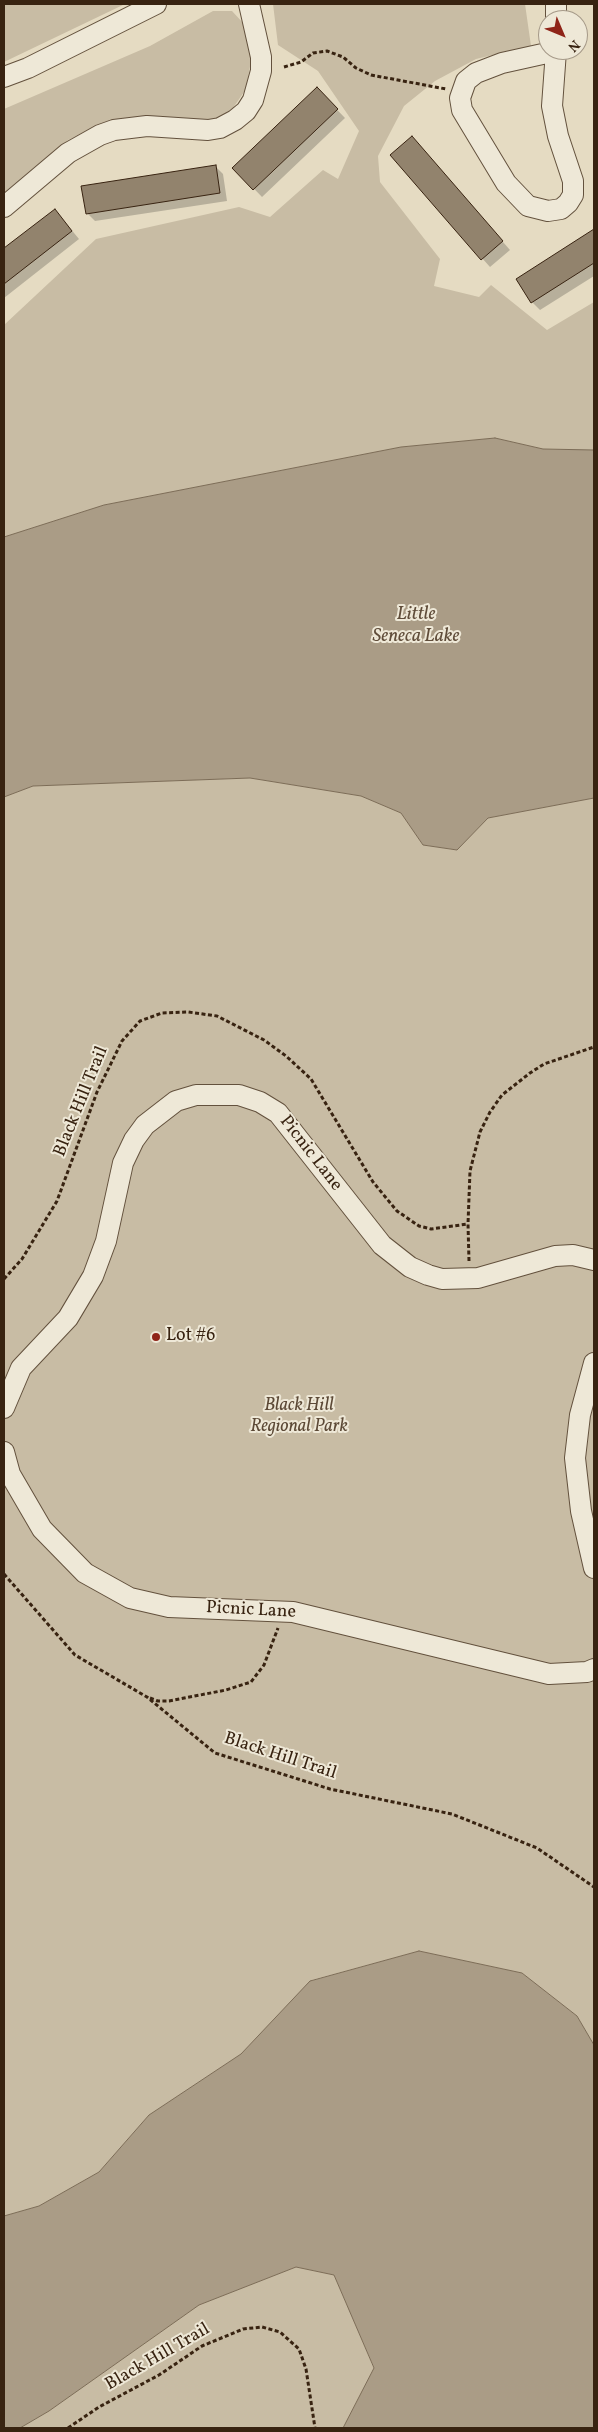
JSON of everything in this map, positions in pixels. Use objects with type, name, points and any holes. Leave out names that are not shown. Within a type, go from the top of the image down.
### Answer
[{"type":"street","points":[[4,77],[28,68],[156,4]]},
{"type":"street","points":[[4,207],[68,153],[100,135],[114,130],[147,126],[208,130],[220,128],[235,120],[246,111],[253,100],[262,71],[250,4]]},
{"type":"street","points":[[538,54],[502,63],[476,73],[466,81],[460,98],[462,110],[506,184],[528,206],[538,210],[560,209],[568,203],[573,194],[552,106],[555,60]]},
{"type":"street","name":"Picnic Lane","points":[[4,1408],[21,1368],[68,1318],[93,1276],[106,1241],[123,1163],[134,1140],[145,1125],[176,1101],[196,1095],[239,1095],[260,1102],[278,1113],[382,1246],[410,1267],[428,1275],[442,1279],[478,1278],[555,1256],[573,1255],[594,1260]]},
{"type":"street","points":[[594,1363],[580,1415],[575,1458],[580,1511],[594,1568]]},
{"type":"street","name":"Picnic Lane","points":[[4,1452],[10,1474],[42,1529],[85,1573],[130,1598],[169,1607],[293,1612],[549,1674],[586,1672],[594,1669]]},
{"type":"path","points":[[284,67],[301,62],[313,53],[327,51],[343,57],[356,68],[371,75],[461,92]]},
{"type":"path","name":"Black Hill Trail","points":[[4,1279],[22,1258],[57,1201],[97,1092],[122,1041],[140,1021],[162,1013],[188,1012],[217,1016],[279,1050],[311,1079],[373,1182],[397,1211],[419,1226],[431,1229],[468,1224]]},
{"type":"path","points":[[470,1278],[468,1224],[470,1171],[480,1132],[490,1112],[502,1095],[544,1064],[594,1047]]},
{"type":"path","name":"Black Hill Trail","points":[[4,1574],[75,1655],[147,1698],[215,1753],[330,1789],[452,1814],[538,1848],[594,1886]]},
{"type":"path","points":[[147,1698],[158,1701],[169,1700],[226,1690],[251,1682],[264,1665],[274,1642],[282,1611]]},
{"type":"path","name":"Black Hill Trail","points":[[68,2428],[99,2407],[159,2375],[202,2346],[243,2329],[262,2327],[280,2332],[299,2349],[306,2369],[315,2428]]},
{"type":"green space","points":[[4,4],[125,4],[4,62]]},
{"type":"green space","points":[[273,4],[525,4],[531,46],[476,59],[435,81],[404,106],[378,156],[380,182],[440,259],[434,286],[479,297],[491,285],[547,330],[594,302],[594,451],[543,449],[495,438],[401,447],[104,505],[4,537],[4,325],[96,239],[239,207],[270,217],[323,170],[338,179],[359,131],[318,71],[278,45]]},
{"type":"green space","points":[[213,11],[232,11],[244,24],[251,61],[246,89],[233,108],[217,119],[202,121],[142,117],[105,122],[68,140],[4,197],[4,109],[150,46]]},
{"type":"green space","name":"Black Hill Regional Park","points":[[250,778],[361,796],[401,813],[423,845],[456,850],[488,818],[594,798],[594,2045],[577,2016],[522,1973],[419,1951],[312,1980],[241,2054],[149,2115],[99,2172],[39,2206],[4,2216],[4,797],[33,786]]},
{"type":"green space","points":[[296,2267],[334,2275],[347,2305],[350,2306],[352,2316],[374,2369],[343,2428],[20,2428],[49,2411],[199,2305]]},
{"type":"water","name":"Little Seneca Lake","points":[[495,438],[543,449],[594,450],[594,798],[488,818],[457,850],[423,845],[401,813],[361,796],[250,778],[33,786],[4,797],[4,537],[104,505],[401,447]]},
{"type":"water","points":[[419,1951],[522,1973],[577,2016],[594,2045],[594,2428],[343,2428],[374,2368],[334,2275],[296,2267],[199,2305],[49,2411],[20,2428],[4,2428],[4,2216],[39,2206],[99,2172],[149,2115],[241,2054],[310,1981]]},
{"type":"building","points":[[317,87],[338,109],[253,190],[232,168]]},
{"type":"building","points":[[412,136],[503,241],[481,260],[390,155]]},
{"type":"building","points":[[216,165],[220,193],[86,214],[81,186]]},
{"type":"building","points":[[55,209],[72,231],[4,284],[4,248]]},
{"type":"building","points":[[594,229],[594,263],[531,303],[516,279]]},
{"type":"place","name":"Lot #6","points":[[156,1337]]}]
